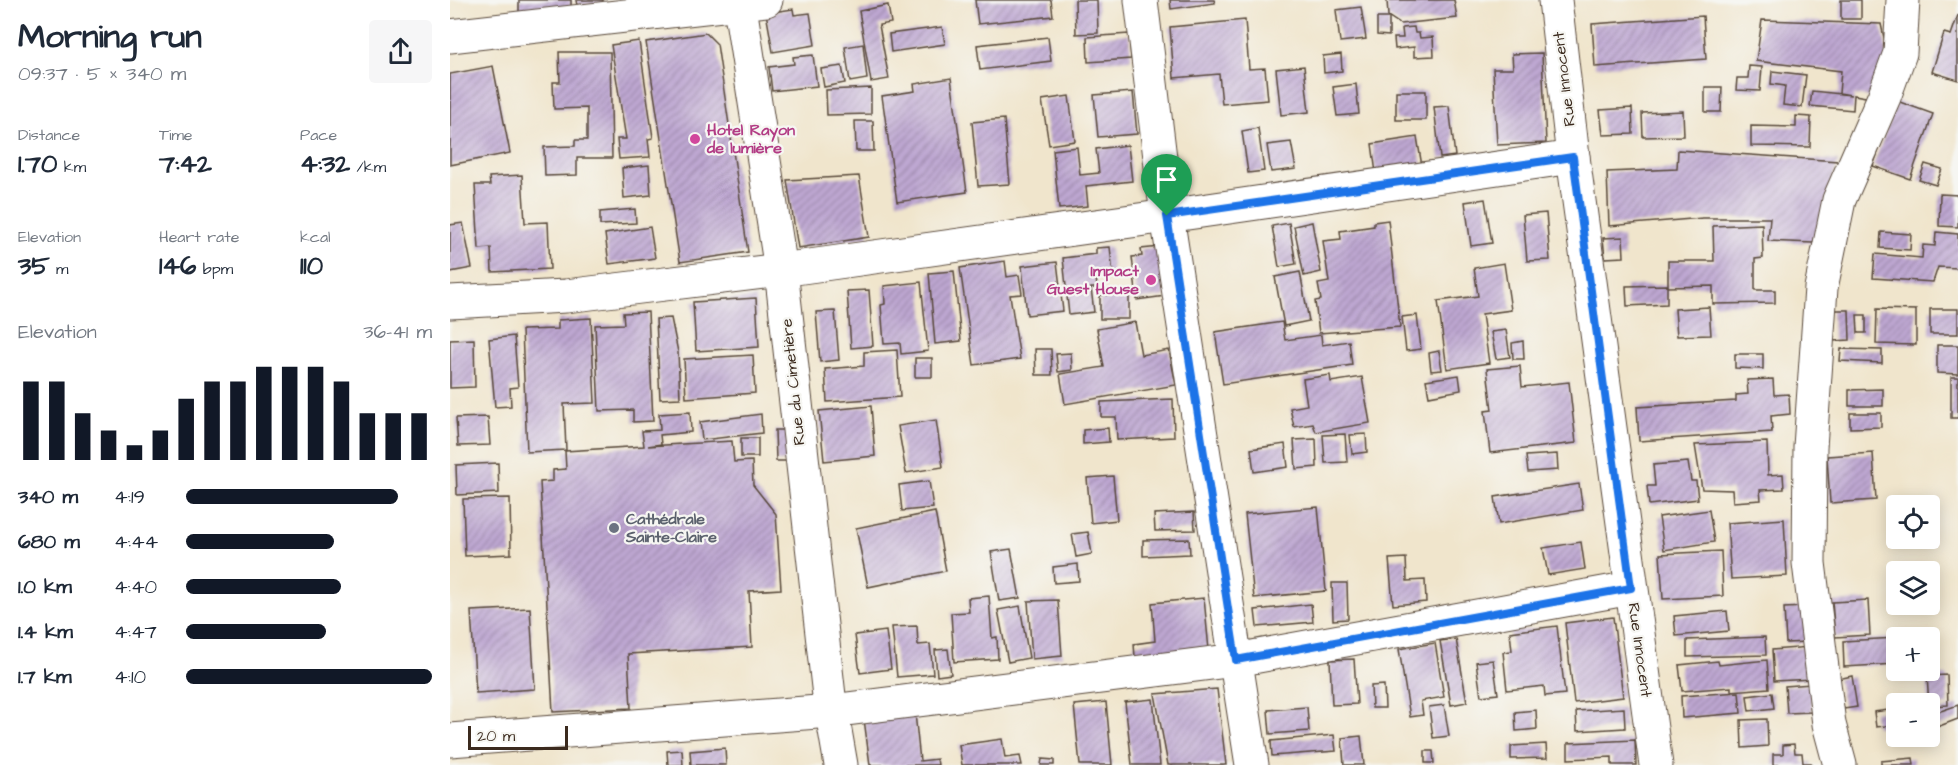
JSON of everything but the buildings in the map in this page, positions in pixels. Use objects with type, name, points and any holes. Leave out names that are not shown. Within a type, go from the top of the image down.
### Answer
[{"type":"street","points":[[1141,0],[1167,216],[1252,765]]},
{"type":"street","name":"Rue Innocent","points":[[1555,0],[1573,157],[1656,765]]},
{"type":"street","points":[[1840,765],[1829,724],[1809,563],[1810,447],[1821,288],[1839,200],[1884,97],[1900,53],[1903,0]]},
{"type":"street","points":[[450,36],[748,1]]},
{"type":"street","name":"Rue du Cimetière","points":[[748,1],[831,711],[841,765]]},
{"type":"street","points":[[450,302],[566,296],[781,270],[1573,157]]},
{"type":"street","points":[[452,744],[831,711],[1236,660],[1631,588]]},
{"type":"place","name":"Hotel Rayon de lumière","points":[[695,139]]},
{"type":"place","name":"Impact Guest House","points":[[1151,280]]},
{"type":"place","name":"Cathédrale Sainte-Claire","points":[[614,528]]},
{"type":"route","points":[[1573,157],[1631,588],[1236,660],[1167,216],[1573,157]]}]
